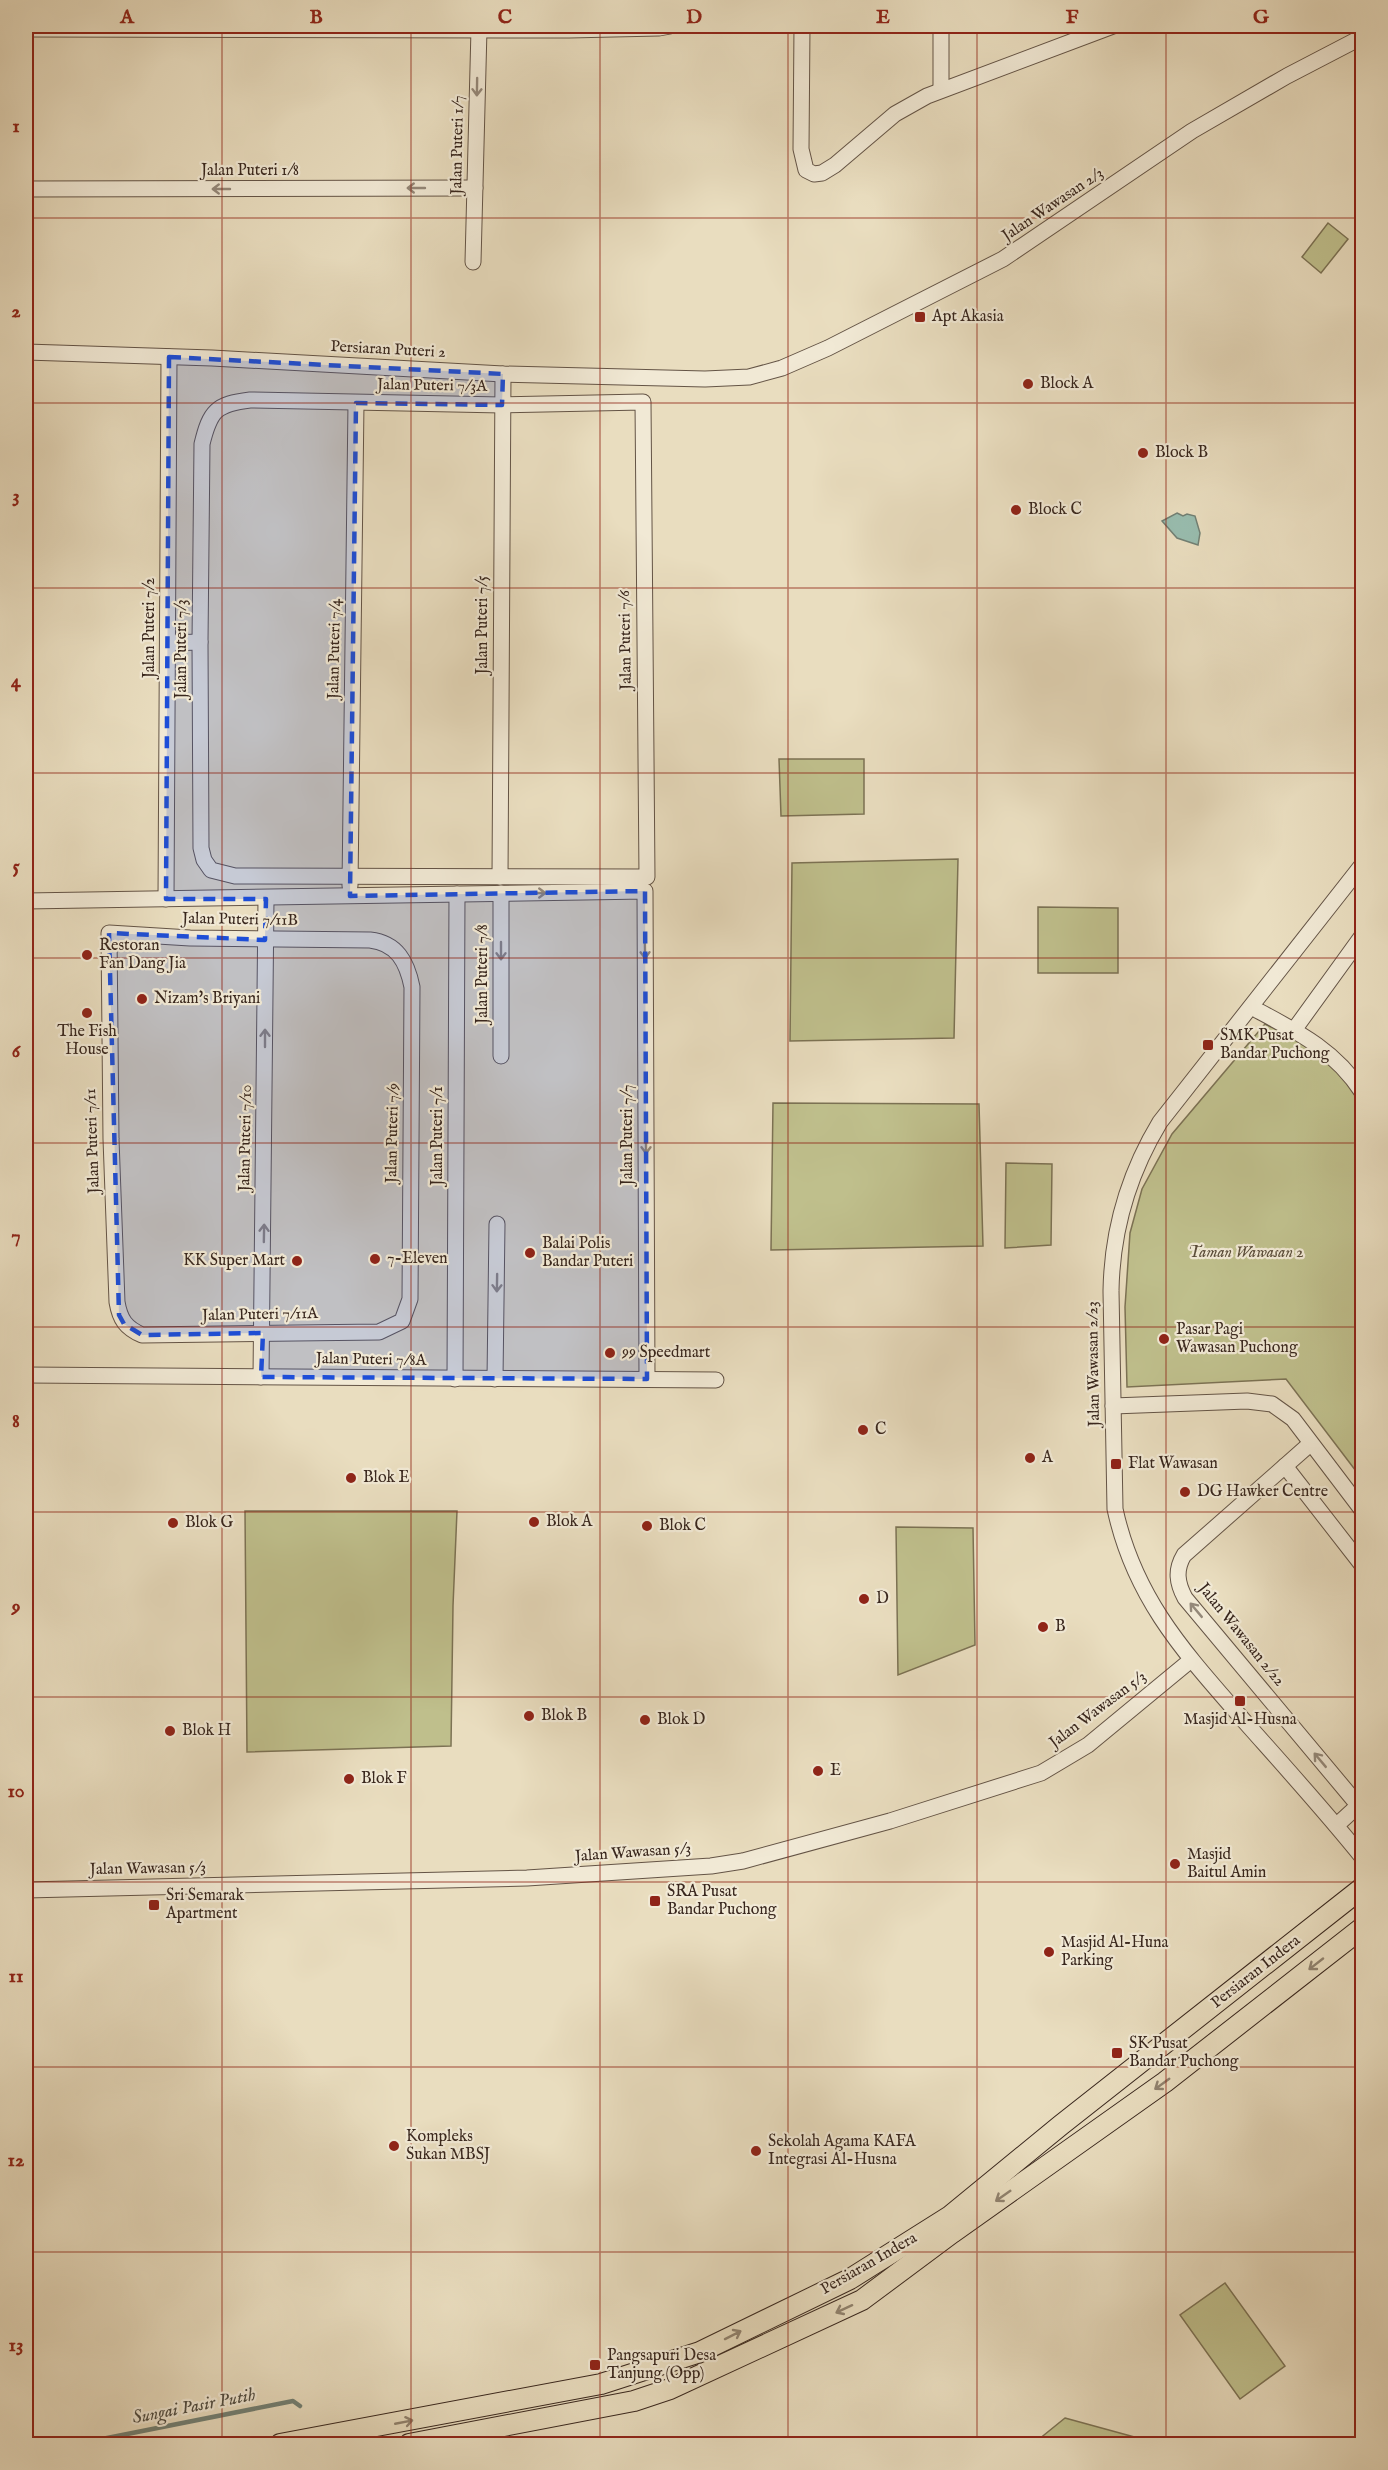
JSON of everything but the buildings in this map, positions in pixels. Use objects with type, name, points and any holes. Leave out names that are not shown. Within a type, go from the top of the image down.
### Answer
[{"type":"main road","name":"Persiaran Indera","points":[[280,2445],[358,2438],[601,2384],[700,2352],[850,2279],[950,2216],[1362,1888]]},
{"type":"main road","name":"Persiaran Indera","points":[[409,2445],[634,2401],[670,2389],[862,2300],[952,2233],[1166,2082],[1362,1928]]},
{"type":"street","points":[[26,29],[479,29],[659,28],[670,26]]},
{"type":"street","points":[[802,26],[803,161],[806,170],[814,174],[822,173],[835,165],[895,114],[941,90],[1084,31],[1113,26]]},
{"type":"street","points":[[941,26],[941,90]]},
{"type":"street","name":"Jalan Puteri 1/7","points":[[473,262],[479,29]]},
{"type":"street","name":"Jalan Wawasan 2/3","points":[[750,377],[782,369],[837,344],[1003,260],[1192,131],[1287,76],[1362,37]]},
{"type":"street","name":"Jalan Puteri 1/8","points":[[26,189],[475,188]]},
{"type":"street","name":"Persiaran Puteri 2","points":[[26,352],[502,374],[705,379],[750,377]]},
{"type":"street","name":"Jalan Puteri 7/2","points":[[166,899],[168,357]]},
{"type":"street","name":"Jalan Puteri 7/5","points":[[500,885],[502,374]]},
{"type":"street","name":"Jalan Puteri 7/3A","points":[[220,406],[250,400],[502,405],[643,402]]},
{"type":"street","name":"Jalan Puteri 7/6","points":[[643,402],[646,884]]},
{"type":"street","name":"Jalan Puteri 7/4","points":[[350,896],[356,403]]},
{"type":"street","name":"Jalan Puteri 7/3","points":[[220,406],[210,416],[202,444],[200,642],[201,848],[204,860],[211,870],[235,876],[350,876]]},
{"type":"street","points":[[168,643],[200,642]]},
{"type":"street","name":"Jalan Wawasan 2/23","points":[[1362,865],[1160,1122],[1147,1144],[1126,1193],[1111,1258],[1115,1509],[1120,1532],[1138,1581],[1152,1606],[1191,1660],[1362,1857]]},
{"type":"street","points":[[350,876],[500,885],[646,884]]},
{"type":"street","name":"Jalan Puteri 7/7","points":[[646,884],[647,1379]]},
{"type":"street","points":[[26,901],[266,899],[457,894],[500,885]]},
{"type":"street","name":"Jalan Puteri 7/8","points":[[500,885],[501,1056]]},
{"type":"street","name":"Jalan Puteri 7/1","points":[[454,1379],[457,894]]},
{"type":"street","name":"Jalan Puteri 7/10","points":[[261,1377],[266,899]]},
{"type":"street","name":"Jalan Puteri 7/11B","points":[[109,933],[265,940],[370,939]]},
{"type":"street","name":"Jalan Puteri 7/11","points":[[109,933],[111,1139],[117,1302],[119,1315],[124,1324],[142,1335]]},
{"type":"street","points":[[1294,1030],[1362,936]]},
{"type":"street","name":"Jalan Puteri 7/9","points":[[370,939],[382,941],[399,953],[405,963],[412,987],[410,1299],[402,1321],[379,1332]]},
{"type":"street","points":[[1251,1007],[1294,1030],[1336,1059],[1350,1073],[1362,1092]]},
{"type":"street","points":[[495,1379],[497,1224]]},
{"type":"street","name":"Jalan Puteri 7/11A","points":[[142,1335],[379,1332]]},
{"type":"street","name":"Jalan Puteri 7/8A","points":[[26,1375],[716,1380]]},
{"type":"street","points":[[1113,1406],[1262,1402],[1272,1404],[1293,1419],[1362,1510]]},
{"type":"street","name":"Jalan Wawasan 2/22","points":[[1310,1444],[1184,1555],[1179,1564],[1180,1588],[1185,1598],[1360,1803]]},
{"type":"street","points":[[1285,1466],[1362,1565]]},
{"type":"street","name":"Jalan Wawasan 5/3","points":[[26,1890],[527,1878],[711,1866],[742,1861],[890,1821],[1041,1773],[1088,1745],[1191,1660]]},
{"type":"street","points":[[1336,1825],[1360,1803]]},
{"type":"highlighted area","points":[[169,357],[503,374],[502,405],[356,403],[350,896],[645,891],[647,1379],[261,1377],[263,1333],[142,1335],[124,1324],[119,1315],[109,933],[265,940],[266,899],[166,899]]},
{"type":"green space","points":[[1328,223],[1348,239],[1321,273],[1302,257]]},
{"type":"green space","points":[[779,759],[864,759],[864,814],[781,816]]},
{"type":"green space","points":[[958,859],[954,1038],[790,1041],[792,863]]},
{"type":"green space","points":[[1038,907],[1118,908],[1118,973],[1038,973]]},
{"type":"green space","name":"Taman Wawasan 2","points":[[1265,1024],[1316,1049],[1346,1077],[1362,1107],[1362,1479],[1286,1379],[1127,1387],[1125,1307],[1130,1233],[1142,1189],[1172,1134]]},
{"type":"green space","points":[[773,1103],[979,1104],[983,1246],[771,1250]]},
{"type":"green space","points":[[1006,1163],[1052,1164],[1051,1245],[1005,1248]]},
{"type":"green space","points":[[245,1511],[457,1511],[451,1746],[247,1752]]},
{"type":"green space","points":[[896,1527],[973,1528],[975,1645],[898,1675]]},
{"type":"green space","points":[[1225,2283],[1285,2366],[1240,2399],[1180,2315]]},
{"type":"green space","points":[[1065,2418],[1160,2444],[1033,2444]]},
{"type":"shaded area","points":[[1177,513],[1183,516],[1187,514],[1195,516],[1200,533],[1198,545],[1177,538],[1162,521]]},
{"type":"waterway","name":"Sungai Pasir Putih","points":[[92,2441],[293,2401],[300,2406]]},
{"type":"place","name":"Apt Akasia","points":[[920,317]]},
{"type":"place","name":"Block A","points":[[1028,384]]},
{"type":"place","name":"Block B","points":[[1143,453]]},
{"type":"place","name":"Block C","points":[[1016,510]]},
{"type":"place","name":"Restoran Fan Dang Jia","points":[[87,955]]},
{"type":"place","name":"Nizam's Briyani","points":[[142,999]]},
{"type":"place","name":"The Fish House","points":[[87,1013]]},
{"type":"place","name":"SMK Pusat Bandar Puchong","points":[[1208,1045]]},
{"type":"place","name":"Balai Polis Bandar Puteri","points":[[530,1253]]},
{"type":"place","name":"7-Eleven","points":[[375,1259]]},
{"type":"place","name":"KK Super Mart","points":[[297,1261]]},
{"type":"place","name":"Pasar Pagi Wawasan Puchong","points":[[1164,1339]]},
{"type":"place","name":"99 Speedmart","points":[[610,1353]]},
{"type":"place","name":"C","points":[[863,1430]]},
{"type":"place","name":"A","points":[[1030,1458]]},
{"type":"place","name":"Flat Wawasan","points":[[1116,1464]]},
{"type":"place","name":"Blok E","points":[[351,1478]]},
{"type":"place","name":"DG Hawker Centre","points":[[1185,1492]]},
{"type":"place","name":"Blok A","points":[[534,1522]]},
{"type":"place","name":"Blok G","points":[[173,1523]]},
{"type":"place","name":"Blok C","points":[[647,1526]]},
{"type":"place","name":"D","points":[[864,1599]]},
{"type":"place","name":"B","points":[[1043,1627]]},
{"type":"place","name":"Masjid Al-Husna","points":[[1240,1701]]},
{"type":"place","name":"Blok B","points":[[529,1716]]},
{"type":"place","name":"Blok D","points":[[645,1720]]},
{"type":"place","name":"Blok H","points":[[170,1731]]},
{"type":"place","name":"E","points":[[818,1771]]},
{"type":"place","name":"Blok F","points":[[349,1779]]},
{"type":"place","name":"Masjid Baitul Amin","points":[[1175,1864]]},
{"type":"place","name":"SRA Pusat Bandar Puchong","points":[[655,1901]]},
{"type":"place","name":"Sri Semarak Apartment","points":[[154,1905]]},
{"type":"place","name":"Masjid Al-Huna Parking","points":[[1049,1952]]},
{"type":"place","name":"SK Pusat Bandar Puchong","points":[[1117,2053]]},
{"type":"place","name":"Kompleks Sukan MBSJ","points":[[394,2146]]},
{"type":"place","name":"Sekolah Agama KAFA Integrasi Al-Husna","points":[[756,2151]]},
{"type":"place","name":"Pangsapuri Desa Tanjung (Opp)","points":[[595,2365]]}]
